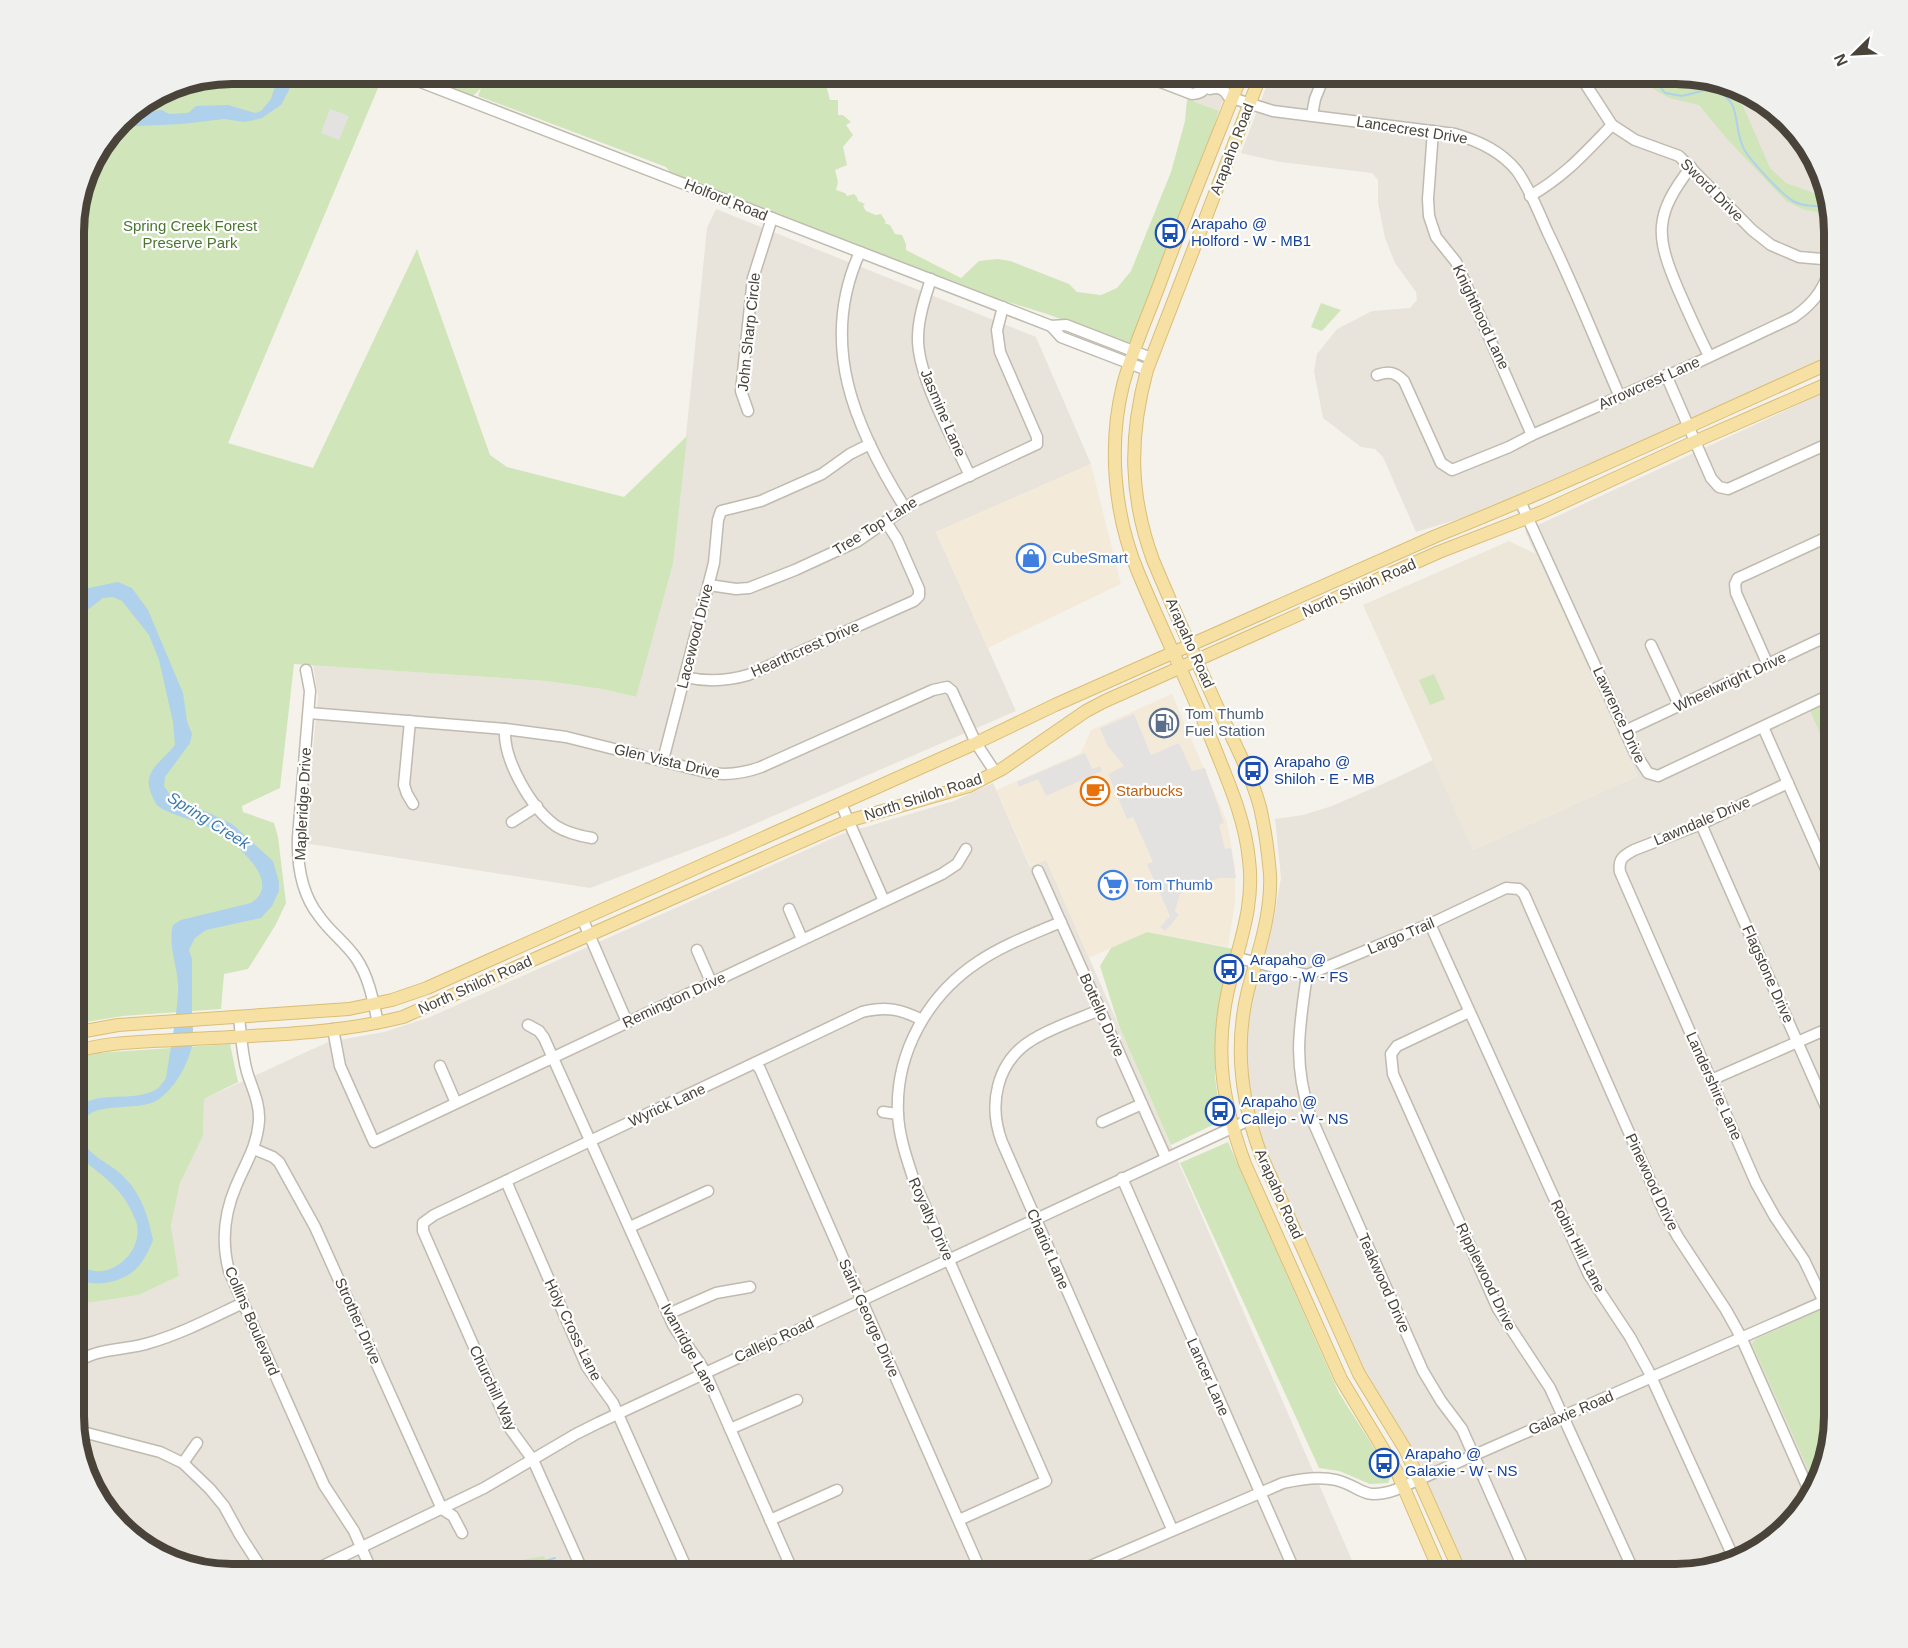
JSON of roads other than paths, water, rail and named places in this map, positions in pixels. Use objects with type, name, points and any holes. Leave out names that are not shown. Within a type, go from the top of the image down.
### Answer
[{"type":"main road","name":"Arapaho Road","points":[[1238,84],[1123,385],[1116,434],[1117,481],[1123,524],[1131,554],[1233,788],[1245,832],[1250,863],[1250,894],[1238,958],[1225,1009],[1221,1054],[1226,1106],[1232,1128],[1245,1164],[1341,1379],[1360,1413],[1383,1446],[1436,1564]]},
{"type":"main road","name":"Arapaho Road","points":[[1258,84],[1149,364],[1135,425],[1135,480],[1140,515],[1149,548],[1245,767],[1259,804],[1264,829],[1270,878],[1269,905],[1245,1004],[1240,1046],[1241,1080],[1249,1120],[1261,1155],[1359,1374],[1398,1436],[1456,1564]]},
{"type":"main road","name":"North Shiloh Road","points":[[84,1032],[118,1025],[349,1009],[374,1005],[427,988],[976,743],[1173,652],[1521,501],[1824,366]]},
{"type":"main road","name":"North Shiloh Road","points":[[84,1050],[119,1043],[333,1029],[378,1023],[419,1011],[848,821],[955,790],[995,772],[1093,707],[1439,552],[1528,518],[1824,385]]},
{"type":"main road","points":[[1117,481],[1135,480]]},
{"type":"main road","points":[[1363,570],[1370,584]]},
{"type":"main road","points":[[1260,615],[1267,630]]},
{"type":"main road","points":[[1070,722],[1068,714],[1070,707],[1080,694]]},
{"type":"main road","points":[[1245,832],[1264,829]]},
{"type":"street","name":"Holford Road","points":[[426,84],[1052,326],[1061,337],[1149,364]]},
{"type":"street","points":[[1166,84],[1192,94],[1208,88],[1209,84]]},
{"type":"street","points":[[1197,84],[1208,88]]},
{"type":"street","points":[[1312,115],[1321,84]]},
{"type":"street","name":"Sword Drive","points":[[1585,84],[1612,125],[1635,140],[1679,156],[1752,231],[1771,245],[1799,257],[1824,260]]},
{"type":"street","name":"Lancecrest Drive","points":[[1232,98],[1273,111],[1455,134],[1479,141],[1497,153],[1516,171],[1530,196],[1569,276],[1620,397]]},
{"type":"street","points":[[1530,196],[1566,172],[1612,125]]},
{"type":"street","name":"Knighthood Lane","points":[[1433,131],[1429,216],[1436,237],[1456,262],[1532,435]]},
{"type":"street","points":[[1691,167],[1673,190],[1662,221],[1661,237],[1665,259],[1709,356]]},
{"type":"street","name":"John Sharp Circle","points":[[748,411],[741,391],[753,278],[772,218]]},
{"type":"street","points":[[860,252],[843,303],[841,346],[843,366],[850,396],[870,444],[888,481],[905,508]]},
{"type":"street","name":"Jasmine Lane","points":[[931,279],[919,321],[917,340],[920,360],[926,379],[970,476]]},
{"type":"street","name":"Arrowcrest Lane","points":[[1377,375],[1388,372],[1396,374],[1404,381],[1441,463],[1452,470],[1509,447],[1776,326],[1808,308],[1824,286]]},
{"type":"street","name":"Tree Top Lane","points":[[709,585],[736,589],[762,584],[858,541],[926,496],[1037,444],[1037,437],[1000,352],[997,330],[1003,307]]},
{"type":"street","points":[[1666,375],[1714,483],[1719,487],[1728,489],[1824,446]]},
{"type":"street","name":"Lacewood Drive","points":[[663,760],[714,564],[721,511],[761,501],[822,474],[850,454],[870,444]]},
{"type":"street","name":"Lawrence Drive","points":[[1521,501],[1624,731],[1640,764],[1648,773],[1658,776],[1824,698]]},
{"type":"street","name":"Hearthcrest Drive","points":[[685,677],[724,680],[748,675],[914,601],[919,596],[920,589],[886,522]]},
{"type":"street","points":[[1768,665],[1736,592],[1735,584],[1738,578],[1824,539]]},
{"type":"street","name":"Wheelwright Drive","points":[[1624,731],[1824,638]]},
{"type":"street","points":[[1651,645],[1679,705]]},
{"type":"street","name":"Mapleridge Drive","points":[[306,670],[310,691],[298,837],[301,878],[309,901],[319,917],[356,958],[369,984],[378,1023]]},
{"type":"street","name":"Glen Vista Drive","points":[[309,713],[505,729],[567,737],[716,774],[735,774],[750,771],[939,687],[947,687],[952,691],[976,743],[995,772]]},
{"type":"street","points":[[410,721],[404,785],[413,804]]},
{"type":"street","points":[[1763,727],[1824,864]]},
{"type":"street","points":[[505,729],[504,740],[511,765],[537,806],[556,826],[572,834],[592,838]]},
{"type":"street","name":"Lawndale Drive","points":[[1619,863],[1623,855],[1701,824],[1788,783]]},
{"type":"street","points":[[840,804],[884,901]]},
{"type":"street","points":[[512,822],[537,806]]},
{"type":"street","name":"Flagstone Drive","points":[[1701,824],[1824,1102]]},
{"type":"street","name":"Remington Drive","points":[[333,1029],[340,1066],[374,1142],[950,870],[957,864],[966,849]]},
{"type":"street","name":"Landershire Lane","points":[[1619,863],[1620,872],[1756,1183],[1775,1217],[1824,1292]]},
{"type":"street","name":"Bottello Drive","points":[[1038,871],[1166,1158]]},
{"type":"street","name":"Largo Trail","points":[[1307,975],[1430,924],[1506,888],[1519,889],[1524,894]]},
{"type":"street","name":"Pinewood Drive","points":[[1524,894],[1664,1212],[1742,1337],[1807,1485]]},
{"type":"street","points":[[789,909],[802,939]]},
{"type":"street","points":[[582,918],[627,1022]]},
{"type":"street","name":"Royalty Drive","points":[[959,1520],[1046,1481],[914,1181],[901,1135],[898,1114],[902,1077],[907,1054],[922,1020],[945,988],[979,961],[1003,947],[1061,922]]},
{"type":"street","name":"Robin Hill Lane","points":[[1430,924],[1589,1275],[1630,1337],[1652,1378],[1731,1553]]},
{"type":"street","points":[[697,950],[711,982]]},
{"type":"street","points":[[1238,958],[1307,975]]},
{"type":"street","name":"Teakwood Drive","points":[[1307,975],[1298,1032],[1300,1078],[1310,1115],[1423,1371],[1441,1401],[1462,1429],[1521,1564]]},
{"type":"street","name":"Wyrick Lane","points":[[423,1231],[423,1223],[429,1218],[862,1012],[889,1008],[904,1011],[922,1020]]},
{"type":"street","name":"Chariot Lane","points":[[1100,1010],[1031,1040],[1009,1062],[998,1085],[995,1116],[999,1133],[1035,1218],[1172,1529]]},
{"type":"street","name":"Ripplewood Drive","points":[[1469,1012],[1396,1046],[1391,1054],[1393,1074],[1498,1309],[1550,1388],[1630,1564]]},
{"type":"street","name":"Collins Boulevard","points":[[239,1017],[248,1074],[258,1105],[259,1118],[254,1149],[234,1193],[226,1218],[225,1257],[229,1271],[324,1485],[354,1531],[368,1564]]},
{"type":"street","name":"Ivanridge Lane","points":[[528,1025],[539,1031],[553,1057],[668,1314],[705,1372],[789,1564]]},
{"type":"street","points":[[1711,1080],[1824,1030]]},
{"type":"street","name":"Saint George Drive","points":[[755,1063],[760,1069],[790,1136],[977,1564]]},
{"type":"street","points":[[440,1066],[456,1103]]},
{"type":"street","points":[[1102,1122],[1142,1104]]},
{"type":"street","points":[[883,1112],[898,1114]]},
{"type":"street","name":"Callejo Road","points":[[328,1564],[484,1488],[576,1434],[861,1299],[1249,1120]]},
{"type":"street","name":"Strother Drive","points":[[254,1149],[279,1162],[315,1227],[442,1509],[453,1516],[462,1533]]},
{"type":"street","name":"Lancer Lane","points":[[1122,1178],[1291,1564]]},
{"type":"street","name":"Holy Cross Lane","points":[[506,1181],[587,1367],[613,1403],[684,1564]]},
{"type":"street","points":[[630,1227],[708,1191]]},
{"type":"street","name":"Churchill Way","points":[[423,1231],[503,1413],[511,1430],[533,1460],[579,1564]]},
{"type":"street","points":[[668,1314],[716,1293],[750,1287]]},
{"type":"street","name":"Galaxie Road","points":[[1096,1564],[1172,1529],[1283,1483],[1314,1478],[1334,1480],[1356,1491],[1372,1495],[1403,1487],[1824,1302]]},
{"type":"street","points":[[84,1360],[94,1354],[150,1343],[243,1303]]},
{"type":"street","points":[[730,1429],[797,1400]]},
{"type":"street","points":[[85,1433],[160,1452],[183,1463],[202,1480],[224,1506],[258,1564]]},
{"type":"street","points":[[183,1463],[197,1443]]},
{"type":"street","points":[[770,1520],[837,1490]]},
{"type":"water","points":[[276,84],[290,84],[281,105],[262,118],[245,122],[224,119],[128,127],[147,111],[162,110],[169,114],[188,113],[196,106],[228,105],[255,113],[261,111],[271,99]]},
{"type":"water","name":"Spring Creek","points":[[118,582],[132,588],[148,610],[183,693],[187,721],[192,734],[190,743],[165,777],[164,786],[171,796],[232,824],[273,861],[279,891],[272,906],[261,918],[206,930],[195,938],[189,950],[192,959],[193,1043],[184,1068],[170,1089],[159,1099],[149,1103],[99,1110],[89,1114],[84,1121],[84,1103],[105,1097],[138,1096],[148,1093],[157,1089],[166,1078],[178,994],[172,951],[173,925],[181,920],[251,903],[260,893],[262,883],[258,871],[250,860],[227,839],[206,826],[163,810],[154,801],[149,780],[151,774],[175,745],[173,722],[159,660],[149,635],[122,601],[113,597],[103,598],[86,611],[84,618],[84,589]]},
{"type":"water","points":[[84,1141],[92,1153],[117,1170],[134,1189],[146,1213],[153,1240],[136,1269],[122,1278],[105,1283],[84,1281],[84,1267],[94,1271],[105,1271],[125,1259],[133,1249],[137,1238],[137,1223],[121,1194],[84,1161]]},
{"type":"waterway","points":[[1658,84],[1665,93],[1682,96],[1711,89]]},
{"type":"waterway","points":[[1718,90],[1724,94],[1734,109],[1741,142],[1754,163],[1793,201],[1822,206]]},
{"type":"waterway","points":[[535,1564],[555,1558]]},
{"type":"place","name":"Arapaho @ Holford - W - MB1","points":[[1170,233]]},
{"type":"place","name":"CubeSmart","points":[[1031,558]]},
{"type":"place","name":"Tom Thumb Fuel Station","points":[[1164,723]]},
{"type":"place","name":"Arapaho @ Shiloh - E - MB","points":[[1253,771]]},
{"type":"place","name":"Starbucks","points":[[1095,791]]},
{"type":"place","name":"Tom Thumb","points":[[1113,885]]},
{"type":"place","name":"Arapaho @ Largo - W - FS","points":[[1229,969]]},
{"type":"place","name":"Arapaho @ Callejo - W - NS","points":[[1220,1111]]},
{"type":"place","name":"Arapaho @ Galaxie - W - NS","points":[[1384,1463]]},
{"type":"park label","name":"Spring Creek Forest Preserve Park","points":[[190,234]]}]
